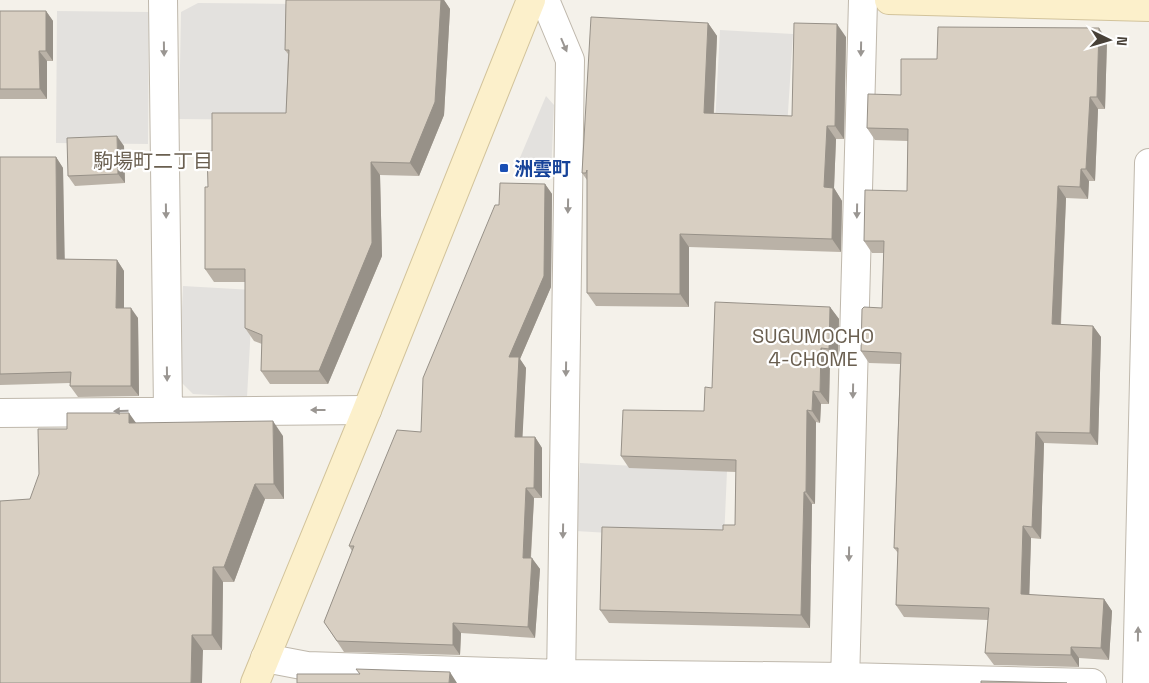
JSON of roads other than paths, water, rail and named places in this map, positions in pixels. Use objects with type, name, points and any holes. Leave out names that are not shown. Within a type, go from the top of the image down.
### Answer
[{"type":"street","points":[[163,0],[168,410]]},
{"type":"street","points":[[255,683],[367,410],[531,0]]},
{"type":"street","points":[[545,0],[570,60],[561,678]]},
{"type":"street","points":[[845,680],[863,0]]},
{"type":"street","points":[[889,0],[1149,6]]},
{"type":"street","points":[[1137,683],[1149,163]]},
{"type":"street","points":[[0,413],[168,410],[367,410]]},
{"type":"street","points":[[265,658],[307,666],[561,678],[1092,683]]},
{"type":"place","name":"洲雲町","points":[[504,168]]},
{"type":"district","name":"駒場町二丁目","points":[[153,161]]},
{"type":"district","name":"SUGUMOCHO 4-CHOME","points":[[813,348]]}]
